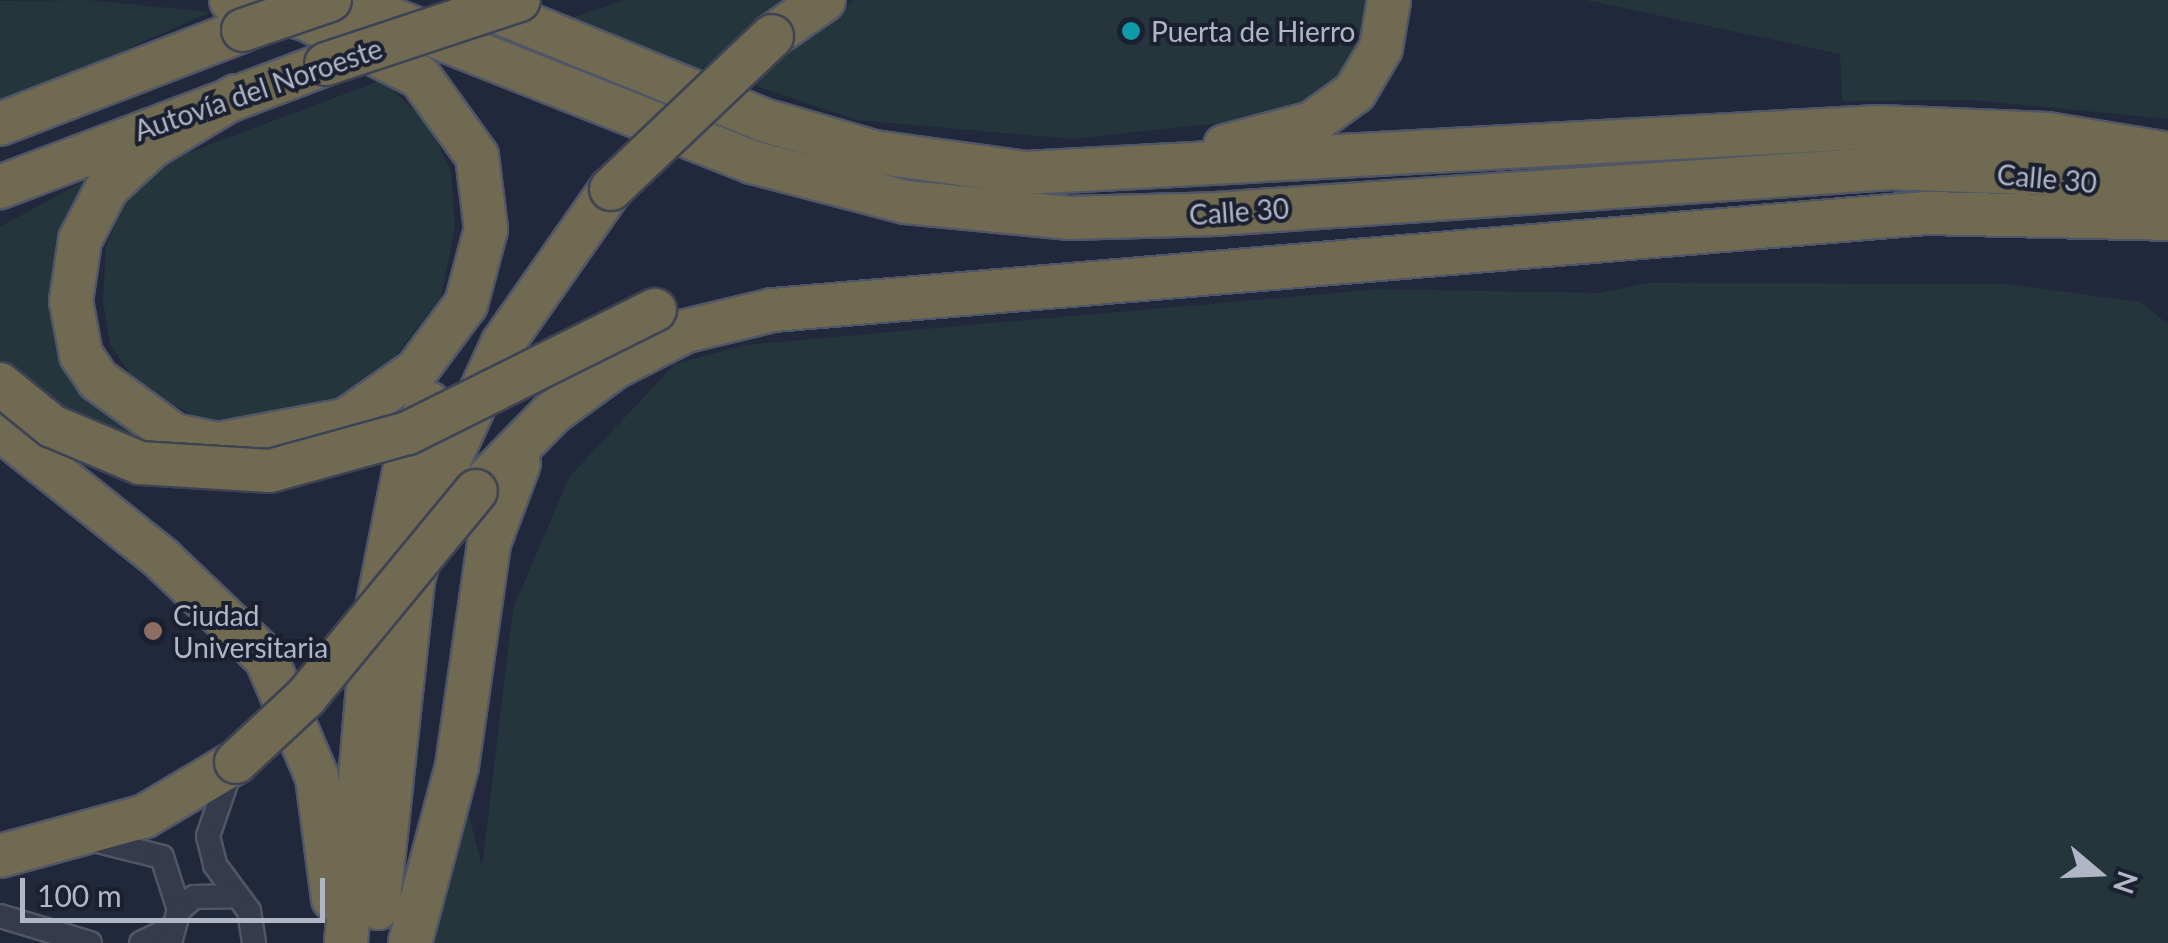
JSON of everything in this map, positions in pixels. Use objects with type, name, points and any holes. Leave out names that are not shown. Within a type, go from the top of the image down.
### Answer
[{"type":"highway","points":[[278,0],[392,41],[437,73],[481,123],[502,192],[491,283],[409,448],[386,548],[346,943]]},
{"type":"highway","points":[[0,124],[237,15],[330,0]]},
{"type":"highway","name":"Calle 30","points":[[343,0],[752,162],[906,202],[1068,218],[1216,214],[1890,168],[2051,174],[2168,193]]},
{"type":"highway","name":"Calle 30","points":[[468,0],[763,120],[874,152],[1025,173],[1880,127],[2047,134],[2168,154]]},
{"type":"highway","name":"Autovía del Noroeste","points":[[0,187],[236,96],[519,0]]},
{"type":"highway","points":[[373,943],[413,580],[442,476],[503,344],[611,189],[772,36],[824,0]]},
{"type":"highway","points":[[1025,173],[1271,138],[1312,124],[1369,72],[1389,0]]},
{"type":"highway","points":[[236,96],[151,148],[107,188],[80,240],[71,301],[80,356],[98,380],[174,434],[218,444],[346,420],[416,371],[466,304],[486,229],[478,156],[420,77],[380,49],[237,15]]},
{"type":"highway","points":[[0,856],[44,851],[146,816],[236,762],[306,697],[476,491],[552,413],[649,347],[729,318],[1164,274],[1926,214],[2168,219]]},
{"type":"highway","points":[[0,384],[52,426],[140,462],[270,470],[408,433],[654,310],[762,285],[1164,274]]},
{"type":"highway","points":[[410,943],[457,766],[498,507],[552,413]]},
{"type":"highway","points":[[0,429],[236,623],[284,691],[317,777],[334,891],[328,943]]},
{"type":"street","points":[[236,762],[211,807],[208,836],[233,896],[249,911],[254,943]]},
{"type":"street","points":[[44,851],[113,840],[146,847],[172,872],[173,927]]},
{"type":"street","points":[[141,943],[173,927],[194,897],[233,896]]},
{"type":"street","points":[[0,918],[63,943]]},
{"type":"street","points":[[0,918],[90,943]]},
{"type":"shaded area","points":[[88,0],[210,12],[0,106],[0,1]]},
{"type":"shaded area","points":[[625,0],[788,0],[689,78],[553,24]]},
{"type":"shaded area","points":[[854,0],[1376,0],[1332,93],[1284,116],[1072,139],[857,120],[747,83]]},
{"type":"shaded area","points":[[1586,0],[2168,0],[2168,119],[1974,100],[1842,101],[1840,54]]},
{"type":"shaded area","points":[[382,80],[427,122],[451,171],[455,227],[441,297],[381,375],[319,412],[254,425],[199,419],[137,385],[110,344],[103,300],[106,246],[128,195],[166,161]]},
{"type":"shaded area","points":[[119,162],[64,326],[203,447],[120,440],[26,396],[0,366],[0,227]]},
{"type":"shaded area","points":[[1646,283],[2007,284],[2140,302],[2168,324],[2168,943],[429,943],[466,803],[482,867],[513,609],[570,476],[675,364],[744,345],[1380,289],[1600,293]]},
{"type":"place","name":"Puerta de Hierro","points":[[1131,31]]},
{"type":"place","name":"Ciudad Universitaria","points":[[153,631]]}]
